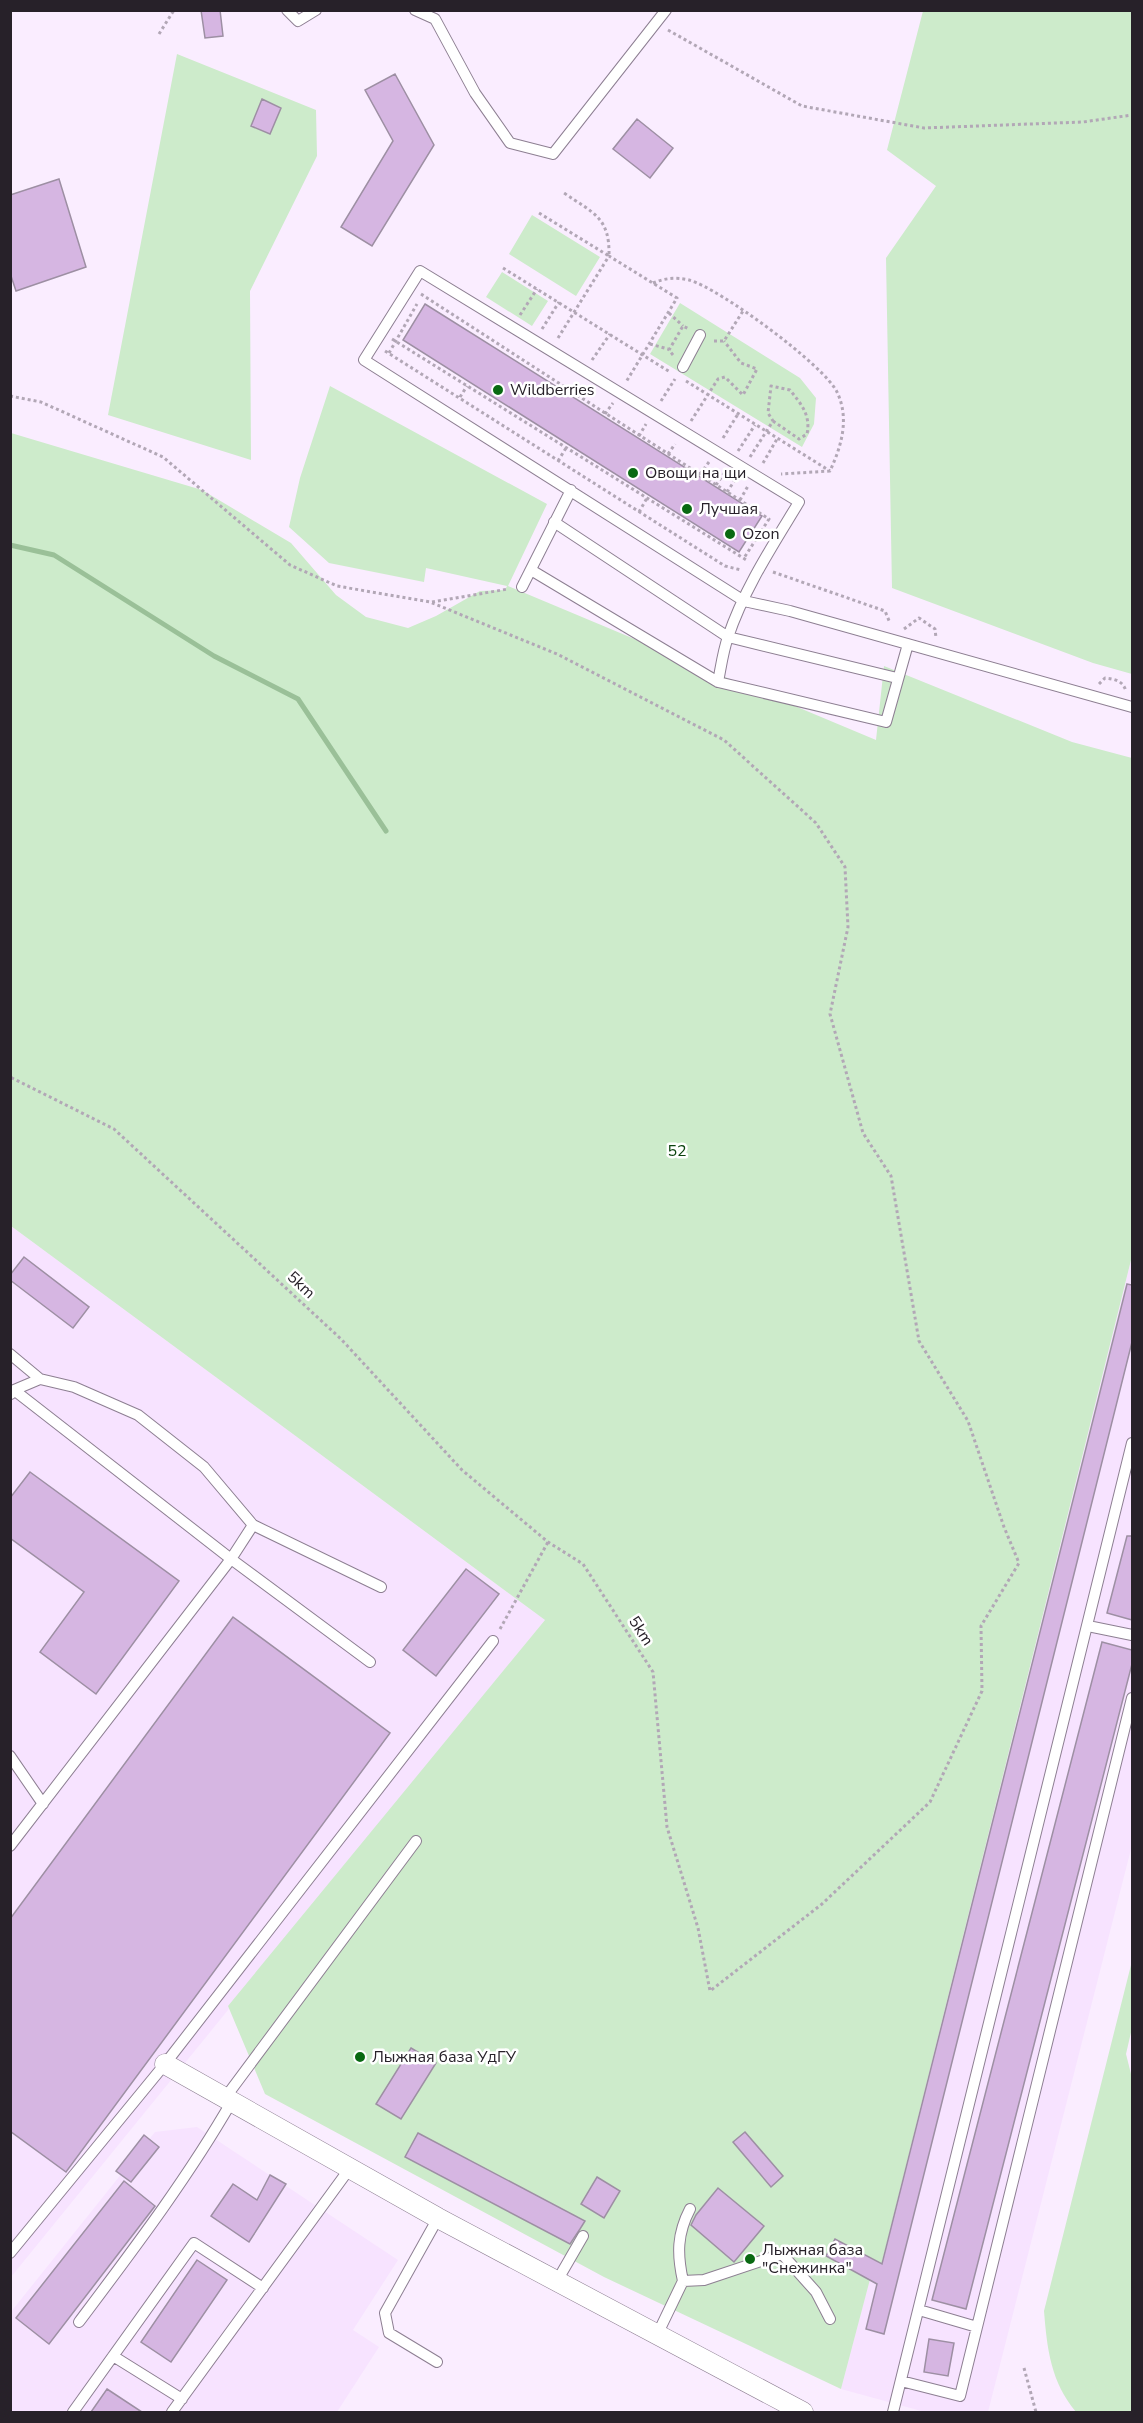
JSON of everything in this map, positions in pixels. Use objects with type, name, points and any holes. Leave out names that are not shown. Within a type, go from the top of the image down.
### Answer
[{"type":"street","points":[[165,2064],[438,2218],[803,2412]]},
{"type":"lane","points":[[287,10],[298,21],[316,10]]},
{"type":"lane","points":[[415,10],[435,19],[475,93],[510,143],[553,154],[666,10]]},
{"type":"lane","points":[[718,682],[728,637],[744,601],[760,568],[799,502],[420,271],[384,334],[364,360],[744,601],[1132,707]]},
{"type":"lane","points":[[683,367],[700,335]]},
{"type":"lane","points":[[522,587],[571,490]]},
{"type":"lane","points":[[554,522],[728,637],[897,678]]},
{"type":"lane","points":[[531,570],[718,682],[886,722],[908,644]]},
{"type":"lane","points":[[10,1354],[40,1379],[74,1387],[138,1415],[204,1467],[253,1525],[381,1587]]},
{"type":"lane","points":[[40,1379],[12,1392],[370,1662]]},
{"type":"lane","points":[[893,2412],[1132,1443]]},
{"type":"lane","points":[[10,1846],[231,1559],[253,1525]]},
{"type":"lane","points":[[1088,1626],[1132,1635]]},
{"type":"lane","points":[[10,2253],[165,2064],[494,1641]]},
{"type":"lane","points":[[901,2381],[960,2396],[1132,1698]]},
{"type":"lane","points":[[10,1756],[43,1804]]},
{"type":"lane","points":[[79,2322],[162,2211],[207,2144],[228,2099],[416,1841]]},
{"type":"lane","points":[[113,2356],[178,2408],[350,2168]]},
{"type":"lane","points":[[658,2333],[682,2281],[677,2254],[681,2226],[690,2209]]},
{"type":"lane","points":[[437,2362],[389,2333],[385,2313],[438,2218]]},
{"type":"lane","points":[[558,2281],[583,2236]]},
{"type":"lane","points":[[73,2412],[194,2243],[263,2288]]},
{"type":"lane","points":[[682,2281],[704,2280],[783,2254],[816,2292],[830,2319]]},
{"type":"lane","points":[[919,2310],[977,2327]]},
{"type":"path","points":[[159,34],[174,10]]},
{"type":"path","points":[[655,22],[802,106],[924,128],[1083,122],[1132,115]]},
{"type":"path","points":[[537,370],[609,256],[610,235],[598,217],[564,193]]},
{"type":"path","points":[[539,213],[677,298],[605,414]]},
{"type":"path","points":[[503,268],[830,471]]},
{"type":"path","points":[[653,283],[665,278],[689,280],[709,290],[728,300],[818,369],[837,393],[844,430],[830,471]]},
{"type":"path","points":[[414,295],[417,291],[769,519],[744,558]]},
{"type":"path","points":[[389,353],[418,304]]},
{"type":"path","points":[[669,313],[683,326]]},
{"type":"path","points":[[384,334],[395,342],[753,563],[746,569],[738,571],[725,567],[382,347],[384,334]]},
{"type":"path","points":[[668,454],[718,379],[725,377],[743,395],[757,369],[741,363],[724,341]]},
{"type":"path","points":[[650,344],[669,350]]},
{"type":"path","points":[[460,398],[467,386]]},
{"type":"path","points":[[771,386],[790,390],[807,414],[809,424],[807,434],[799,439],[773,421],[768,413],[771,386]]},
{"type":"path","points":[[10,396],[41,402],[163,457],[290,565],[337,586],[430,602],[522,587]]},
{"type":"path","points":[[728,492],[773,421]]},
{"type":"path","points":[[558,461],[566,448]]},
{"type":"path","points":[[755,476],[830,471]]},
{"type":"path","points":[[639,512],[647,498]]},
{"type":"path","points":[[760,568],[885,611],[892,628]]},
{"type":"path","name":"5km","points":[[10,1077],[114,1129],[341,1339],[462,1470],[548,1542],[583,1564],[653,1672],[667,1827],[698,1928],[710,1991],[822,1904],[930,1802],[982,1691],[981,1626],[1019,1563],[1004,1527],[968,1421],[919,1341],[891,1176],[863,1133],[830,1014],[848,927],[845,867],[816,823],[724,740],[557,654],[430,602]]},
{"type":"path","points":[[898,634],[919,618],[935,629],[937,644]]},
{"type":"path","points":[[1107,691],[1096,688],[1105,678],[1125,686],[1128,697],[1118,694]]},
{"type":"path","points":[[494,1641],[548,1542]]},
{"type":"path","points":[[1024,2368],[1036,2412]]},
{"type":"shaded area","points":[[11,1226],[545,1620],[11,2277]]},
{"type":"shaded area","points":[[1132,1256],[1132,1845],[988,2412],[925,2412],[841,2389],[873,2267],[880,2269],[885,2250]]},
{"type":"shaded area","points":[[197,2127],[398,2260],[353,2330],[379,2347],[337,2412],[11,2412],[10,2313],[155,2132]]},
{"type":"green space","points":[[923,11],[1132,11],[1132,674],[1093,663],[892,588],[886,258],[936,186],[887,150]]},
{"type":"green space","points":[[177,54],[316,110],[317,156],[250,291],[251,460],[108,415]]},
{"type":"green space","points":[[532,215],[600,257],[576,296],[509,254]]},
{"type":"green space","points":[[502,272],[548,301],[532,326],[486,297]]},
{"type":"green space","points":[[680,303],[800,378],[816,398],[814,424],[802,447],[650,354]]},
{"type":"green space","name":"52","points":[[330,386],[547,504],[508,586],[876,740],[884,666],[1072,742],[1132,758],[1132,1256],[885,2250],[880,2269],[873,2268],[841,2389],[604,2277],[265,2094],[228,2006],[545,1620],[11,1226],[11,433],[202,490],[291,543],[336,595],[366,617],[408,628],[436,616],[480,591],[505,590],[507,586],[426,568],[424,582],[329,563],[289,527],[300,478]]},
{"type":"green space","points":[[1132,1961],[1132,2028],[1126,2054],[1132,2078],[1132,2409],[1131,2412],[1076,2412],[1056,2377],[1047,2339],[1044,2311]]},
{"type":"building","points":[[201,10],[220,10],[223,36],[205,38]]},
{"type":"building","points":[[395,74],[434,145],[372,246],[341,227],[393,141],[365,90]]},
{"type":"building","points":[[262,99],[281,108],[270,134],[251,126]]},
{"type":"building","points":[[637,119],[673,148],[650,178],[613,149]]},
{"type":"building","points":[[59,179],[86,267],[16,291],[10,273],[10,195]]},
{"type":"building","points":[[425,304],[762,516],[739,552],[403,340]]},
{"type":"building","points":[[24,1257],[89,1307],[73,1328],[10,1280],[10,1275]]},
{"type":"building","points":[[1127,1284],[1132,1285],[1132,1342],[884,2334],[866,2329],[877,2284],[826,2256],[835,2239],[882,2264]]},
{"type":"building","points":[[30,1472],[179,1581],[96,1694],[40,1652],[84,1592],[10,1538],[10,1498]]},
{"type":"building","points":[[1127,1536],[1132,1536],[1132,1620],[1107,1613]]},
{"type":"building","points":[[466,1569],[499,1594],[436,1676],[403,1650]]},
{"type":"building","points":[[233,1617],[390,1733],[66,2172],[10,2131],[10,1919]]},
{"type":"building","points":[[1102,1642],[1132,1650],[1132,1664],[966,2309],[932,2300]]},
{"type":"building","points":[[411,2048],[436,2063],[401,2119],[376,2104]]},
{"type":"building","points":[[745,2132],[783,2176],[771,2187],[733,2142]]},
{"type":"building","points":[[418,2133],[585,2221],[570,2244],[405,2157]]},
{"type":"building","points":[[144,2135],[159,2147],[131,2182],[116,2171]]},
{"type":"building","points":[[270,2175],[286,2184],[249,2242],[211,2216],[233,2184],[257,2200]]},
{"type":"building","points":[[597,2177],[620,2191],[604,2218],[581,2204]]},
{"type":"building","points":[[124,2181],[155,2206],[49,2344],[16,2318]]},
{"type":"building","points":[[718,2188],[764,2226],[734,2262],[691,2225],[696,2215]]},
{"type":"building","points":[[197,2260],[227,2280],[171,2362],[141,2342]]},
{"type":"building","points":[[929,2339],[954,2343],[948,2376],[924,2372]]},
{"type":"building","points":[[107,2389],[142,2412],[91,2412]]},
{"type":"waterway","points":[[10,545],[54,555],[214,656],[298,699],[386,831]]},
{"type":"place","name":"Wildberries","points":[[498,390]]},
{"type":"place","name":"Овощи на щи","points":[[633,473]]},
{"type":"place","name":"Лучшая","points":[[687,509]]},
{"type":"place","name":"Ozon","points":[[730,534]]},
{"type":"place","name":"Лыжная база УдГУ","points":[[360,2057]]},
{"type":"place","name":"Лыжная база \"Снежинка\"","points":[[750,2259]]}]
